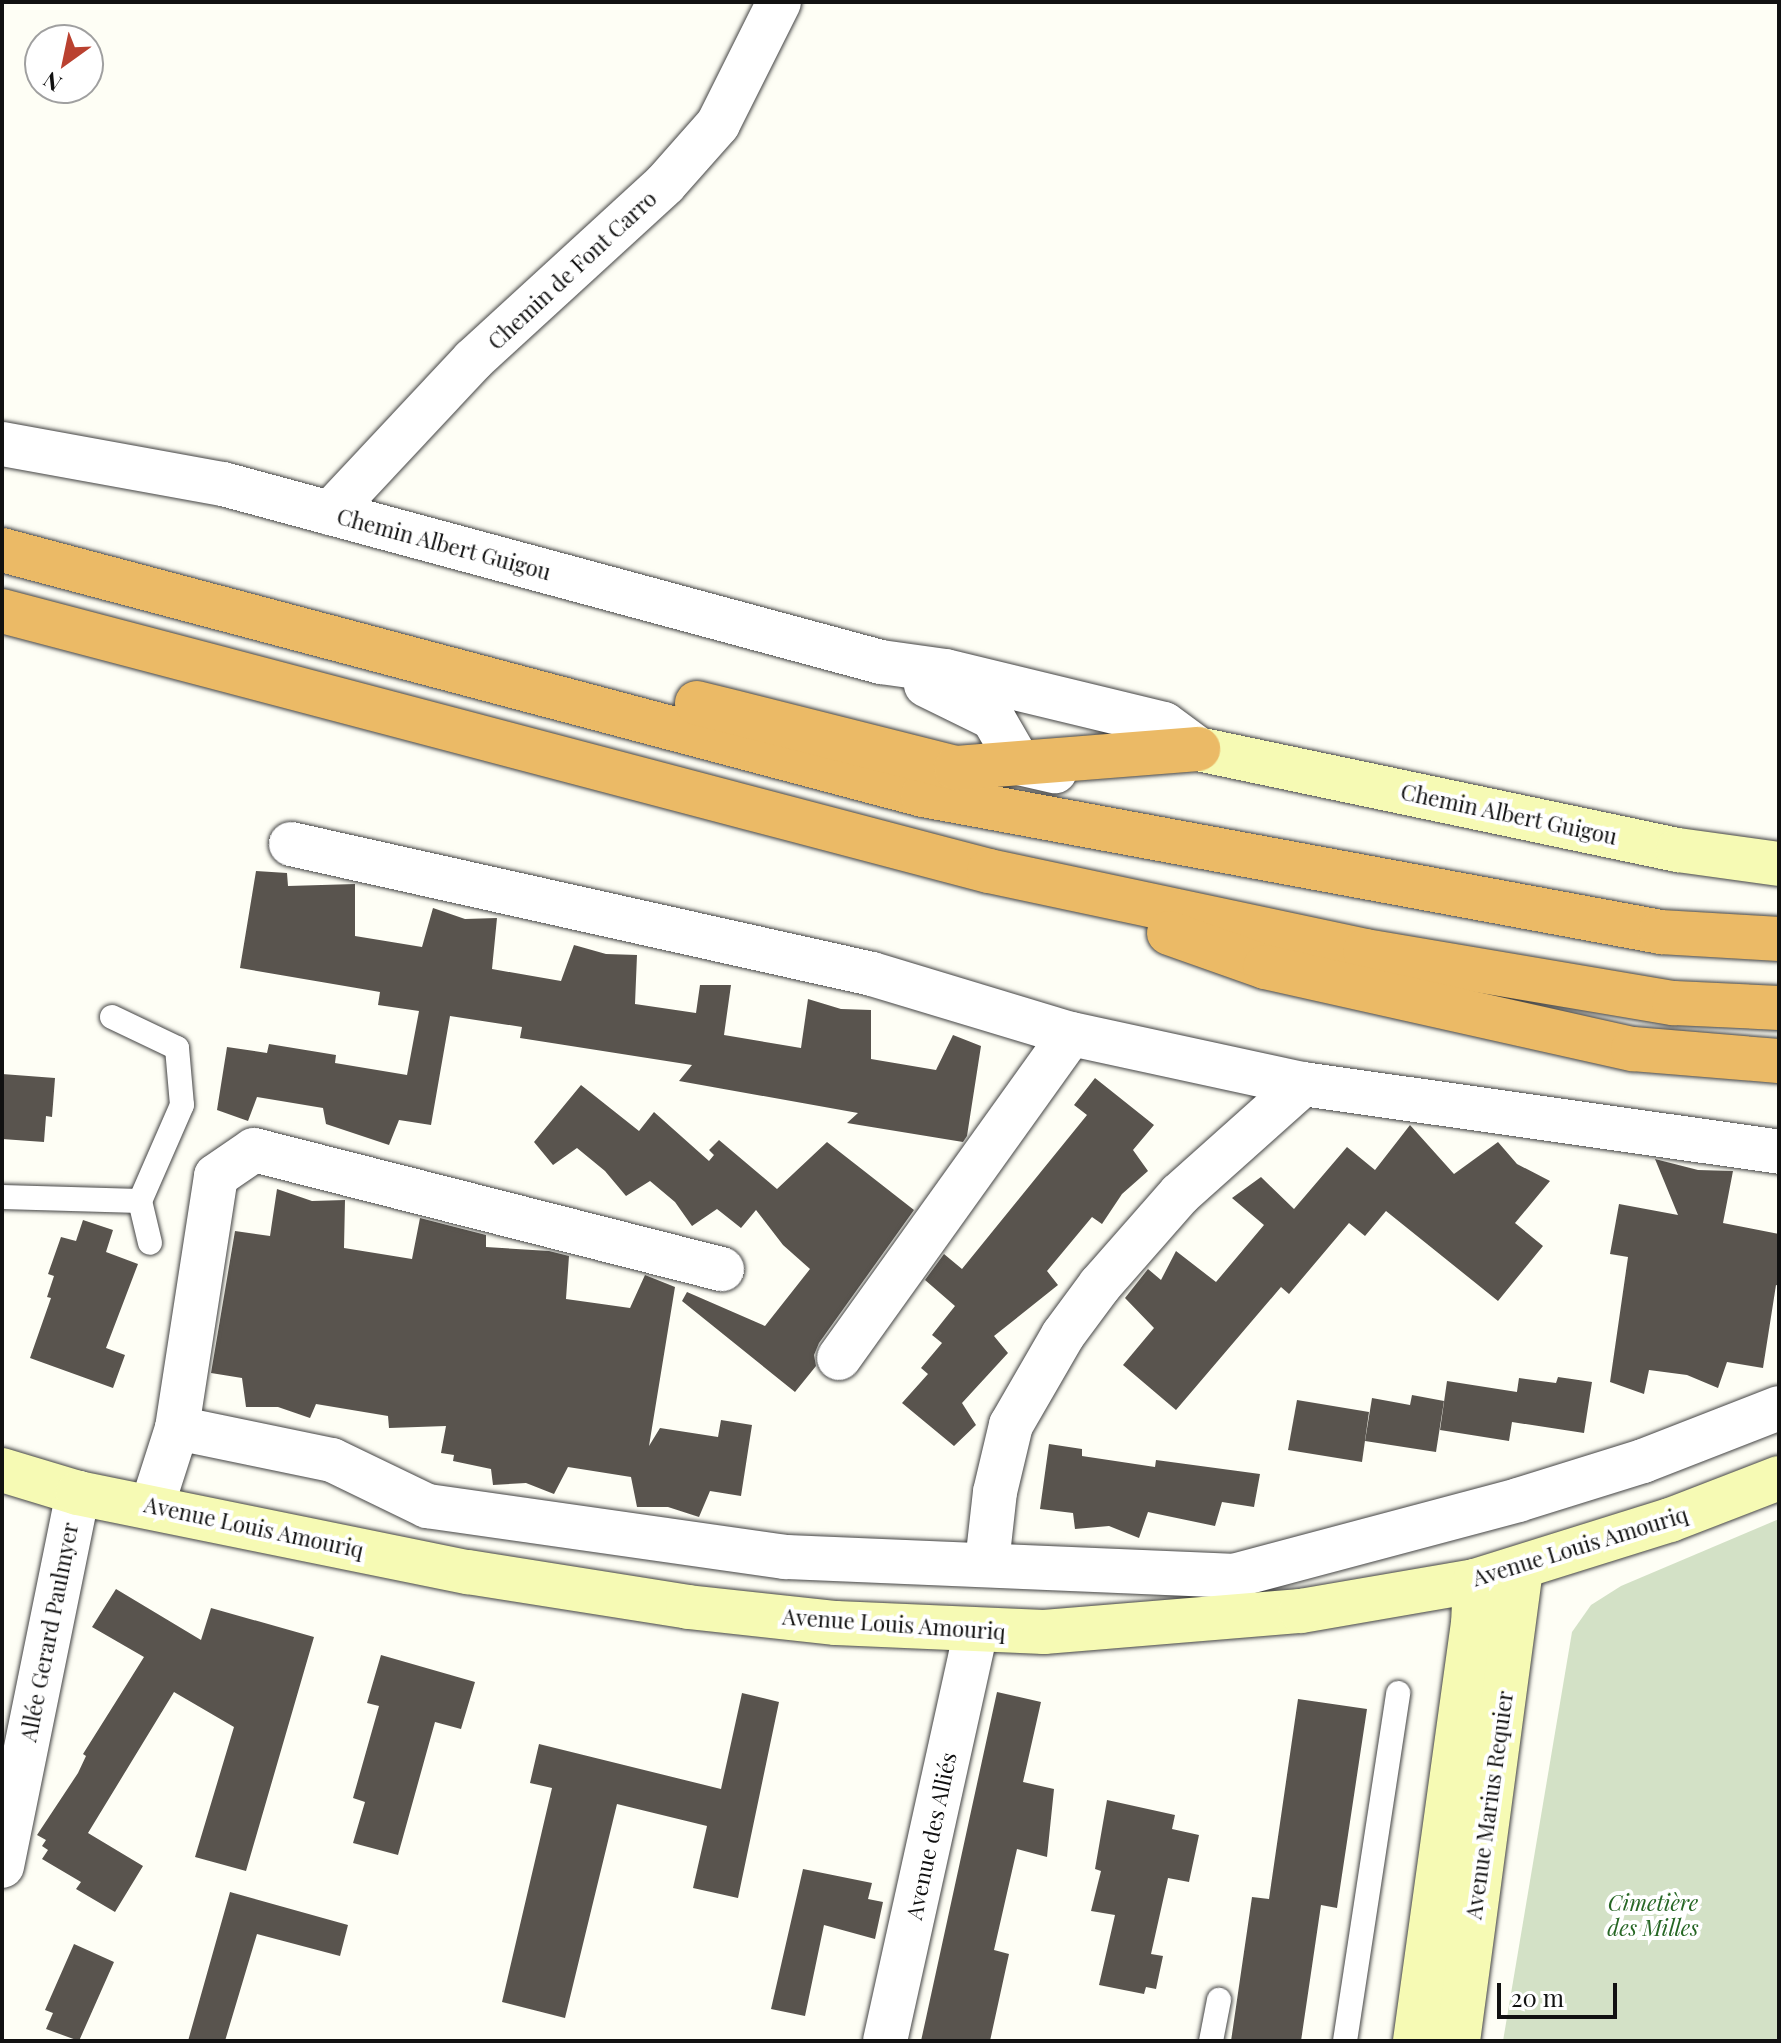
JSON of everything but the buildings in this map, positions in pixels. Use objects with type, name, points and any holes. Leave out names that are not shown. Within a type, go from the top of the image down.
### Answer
[{"type":"highway","points":[[2,550],[923,795],[1661,932],[1779,939]]},
{"type":"highway","points":[[2,611],[989,871],[1365,951],[1674,1003],[1779,1008]]},
{"type":"highway","points":[[274,620],[590,675],[956,768],[1198,749]]},
{"type":"highway","points":[[989,871],[1265,967],[1633,1049],[1779,1061]]},
{"type":"street","name":"Chemin de Font Carro","points":[[330,513],[473,360],[665,184],[718,124],[779,2]]},
{"type":"street","name":"Chemin Albert Guigou","points":[[2,444],[223,484],[881,662],[945,671],[1164,724],[1198,749],[1678,850],[1779,864]]},
{"type":"street","name":"Chemin Albert Guigou","points":[[881,662],[993,718],[1019,763],[1067,774],[1240,758]]},
{"type":"street","points":[[291,844],[872,974],[1071,1034],[1303,1084],[1779,1152]]},
{"type":"street","points":[[839,1358],[1071,1034]]},
{"type":"street","points":[[987,1563],[995,1492],[1011,1425],[1063,1335],[1100,1285],[1180,1194],[1303,1084]]},
{"type":"street","points":[[152,1506],[177,1428],[216,1176],[254,1150],[722,1269]]},
{"type":"street","points":[[177,1428],[332,1460],[427,1506],[785,1557],[987,1563],[1233,1576],[1532,1496],[1643,1461],[1779,1408]]},
{"type":"street","name":"Avenue Louis Amouriq","points":[[2,1470],[78,1493],[468,1572],[688,1607],[836,1623],[1044,1632],[1174,1624],[1301,1611],[1475,1581],[1670,1520],[1779,1478]]},
{"type":"street","name":"Allée Gerard Paulmyer","points":[[2,1866],[78,1493]]},
{"type":"street","name":"Avenue Marius Requier","points":[[1458,2041],[1521,1569]]},
{"type":"street","name":"Avenue Marius Requier","points":[[1415,2041],[1471,1640],[1475,1581]]},
{"type":"street","name":"Avenue des Alliés","points":[[885,2041],[976,1630]]},
{"type":"lane","points":[[112,1017],[177,1048],[182,1105],[140,1201],[150,1243]]},
{"type":"lane","points":[[2,1197],[140,1201]]},
{"type":"lane","points":[[1345,2041],[1398,1693]]},
{"type":"lane","points":[[1211,2041],[1219,2000]]},
{"type":"green space","name":"Cimetière des Milles","points":[[1779,1519],[1779,2041],[1503,2041],[1572,1632],[1591,1605],[1621,1586]]}]
